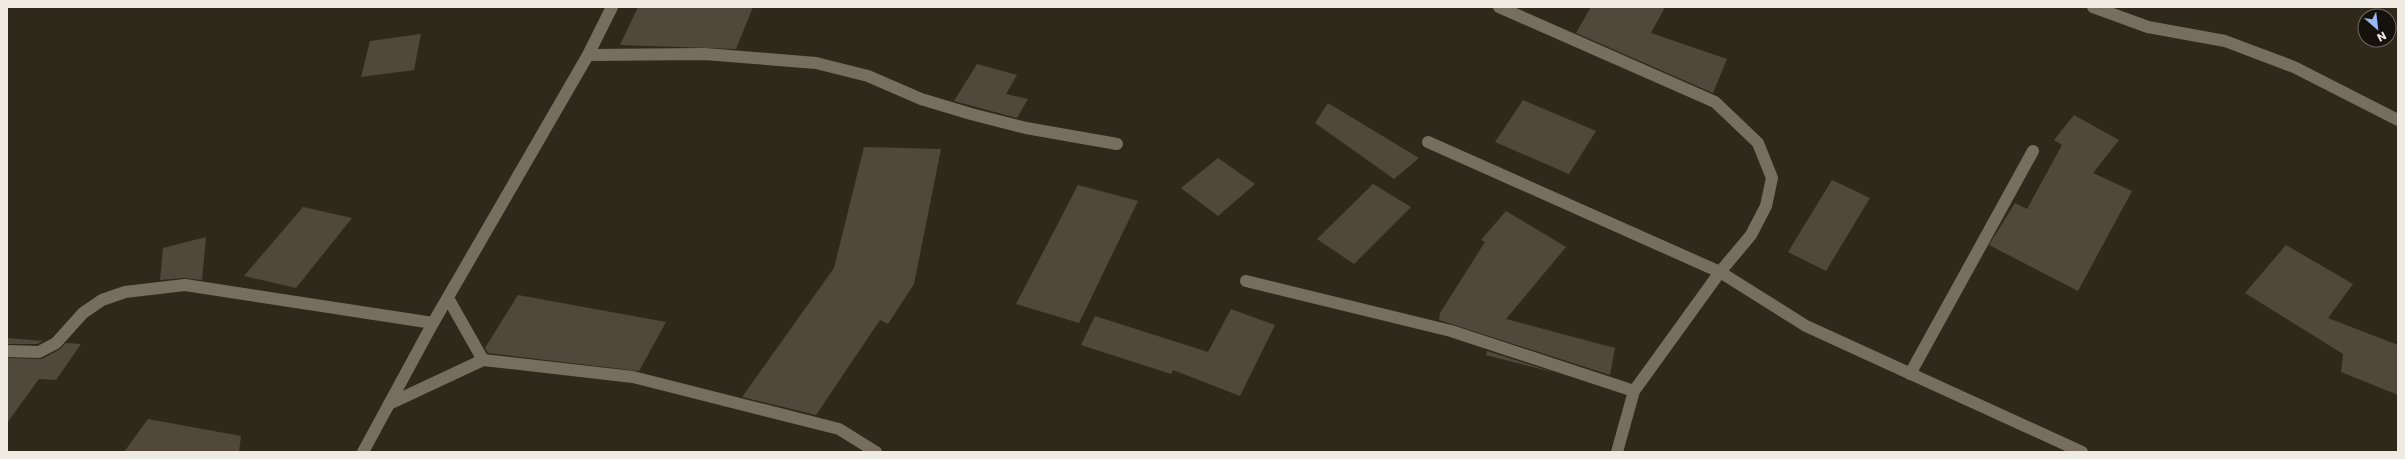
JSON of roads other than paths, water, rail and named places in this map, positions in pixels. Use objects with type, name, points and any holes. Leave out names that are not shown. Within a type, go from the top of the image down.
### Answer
[{"type":"street","points":[[363,452],[433,323],[588,55],[612,7]]},
{"type":"street","points":[[1499,7],[1716,102],[1758,143],[1772,178],[1766,206],[1751,235],[1720,272],[1634,391],[1617,452]]},
{"type":"street","points":[[2093,7],[2148,27],[2225,41],[2294,67],[2379,112],[2398,120]]},
{"type":"street","points":[[588,55],[706,54],[816,63],[868,76],[921,99],[971,114],[1026,128],[1117,144]]},
{"type":"street","points":[[1428,142],[1720,272],[1806,326],[2082,452]]},
{"type":"street","points":[[1910,374],[2033,151]]},
{"type":"street","points":[[1246,281],[1451,331],[1634,391]]},
{"type":"street","points":[[7,351],[39,352],[56,343],[83,313],[102,300],[125,292],[184,285],[433,323]]},
{"type":"street","points":[[448,298],[483,360]]},
{"type":"street","points":[[389,404],[483,360],[633,377],[838,429],[876,452]]}]
